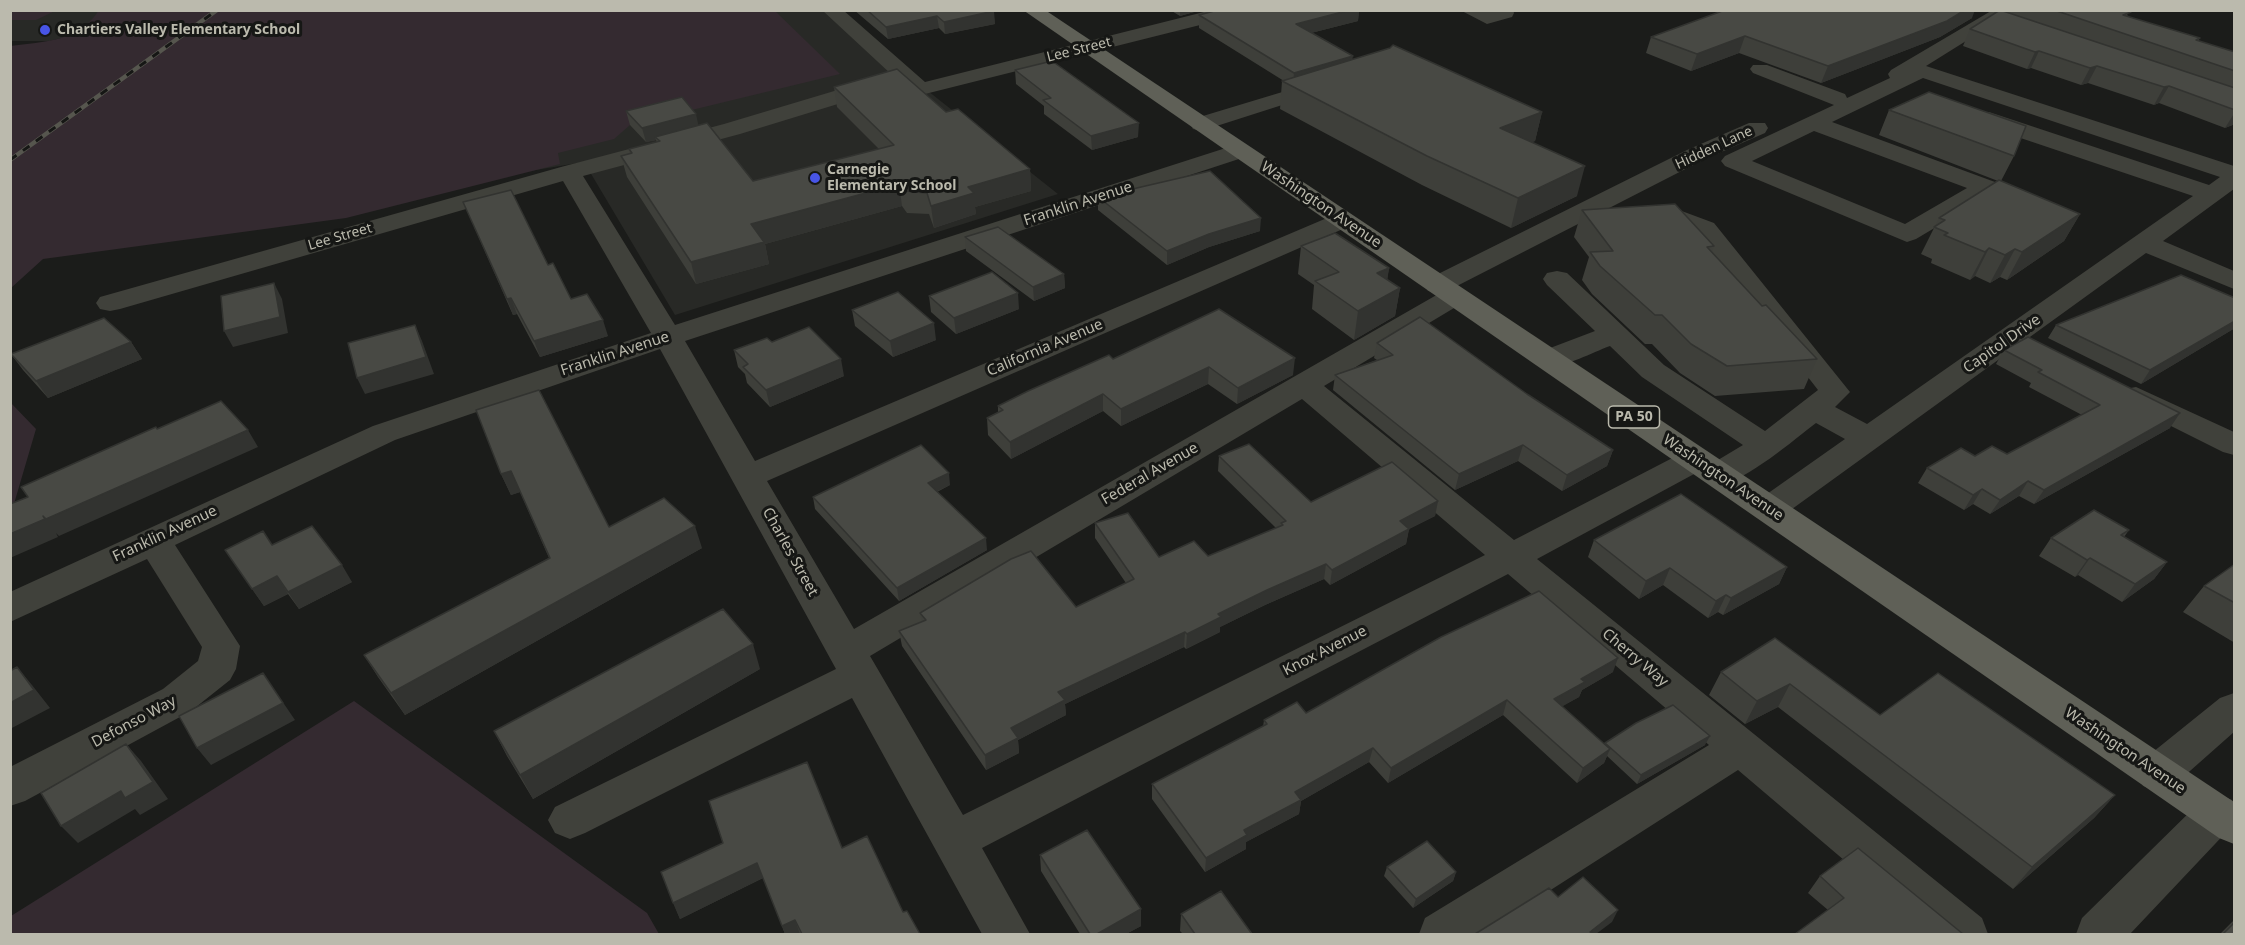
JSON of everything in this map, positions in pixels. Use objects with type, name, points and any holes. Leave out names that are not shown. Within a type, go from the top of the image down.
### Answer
[{"type":"main road","name":"Washington Avenue","points":[[1032,10],[2226,819]]},
{"type":"street","points":[[831,10],[913,82]]},
{"type":"street","name":"Lee Street","points":[[110,303],[569,172],[732,129],[913,82],[1088,48],[1236,10]]},
{"type":"street","points":[[1469,10],[1488,18],[1505,13]]},
{"type":"street","name":"Hidden Lane","points":[[1446,291],[1695,155],[1764,125],[1838,99],[1893,76],[1999,20],[1971,10]]},
{"type":"street","points":[[1760,69],[1838,99]]},
{"type":"street","points":[[1814,123],[1986,187],[1907,234],[1733,161],[1922,71],[2235,176]]},
{"type":"street","points":[[1201,124],[1345,79]]},
{"type":"street","points":[[1889,87],[1922,98]]},
{"type":"street","points":[[1965,112],[2212,194]]},
{"type":"street","name":"Franklin Avenue","points":[[10,608],[384,433],[668,336],[1240,151]]},
{"type":"street","points":[[2151,174],[2177,155]]},
{"type":"street","name":"Charles Street","points":[[569,172],[668,336],[1007,934]]},
{"type":"street","name":"Capitol Drive","points":[[1769,509],[2145,243],[2235,176]]},
{"type":"street","name":"Knox Avenue","points":[[953,841],[1512,556],[1707,467],[1766,446],[1835,392],[1706,228],[1678,218],[1645,213],[1622,220]]},
{"type":"street","name":"California Avenue","points":[[748,477],[1343,220]]},
{"type":"street","points":[[2145,243],[2235,281]]},
{"type":"street","points":[[1557,279],[1653,372],[1766,446]]},
{"type":"street","name":"Federal Avenue","points":[[570,820],[853,664],[1303,384],[1446,291]]},
{"type":"street","points":[[1547,358],[1614,334]]},
{"type":"street","points":[[2014,335],[2045,351]]},
{"type":"street","points":[[2108,383],[2235,446]]},
{"type":"street","name":"Cherry Way","points":[[1303,384],[1965,934]]},
{"type":"street","points":[[1814,409],[1868,438]]},
{"type":"street","name":"Defonso Way","points":[[10,788],[177,700],[216,669],[221,646],[153,540]]},
{"type":"street","points":[[2158,773],[2235,710]]},
{"type":"street","points":[[1442,934],[1740,747]]},
{"type":"street","points":[[2099,934],[2226,819]]},
{"type":"shaded area","points":[[11,10],[55,11],[36,20],[11,20]]},
{"type":"shaded area","points":[[99,10],[774,10],[840,74],[630,125],[614,139],[558,153],[560,164],[346,218],[43,259],[11,288],[10,46],[48,41],[71,34],[82,28]]},
{"type":"shaded area","name":"Carnegie Elementary School","points":[[333,10],[827,11],[1058,194],[675,315],[584,162],[342,202]]},
{"type":"shaded area","name":"Chartiers Valley Elementary School","points":[[11,11],[99,11],[91,25],[69,36],[50,41],[11,41]]},
{"type":"shaded area","points":[[11,403],[36,429],[11,514]]},
{"type":"shaded area","points":[[354,701],[647,913],[659,934],[11,934],[11,916]]},
{"type":"building","points":[[867,10],[994,11],[944,22],[937,16],[886,27]]},
{"type":"building","points":[[1218,10],[1350,10],[1296,24],[1353,56],[1294,73],[1199,15]]},
{"type":"building","points":[[1725,10],[1965,10],[1947,21],[1828,66],[1745,36],[1697,54],[1651,37]]},
{"type":"building","points":[[2000,10],[2235,88],[2235,110],[2169,86],[2164,87],[2097,66],[2090,68],[1970,29]]},
{"type":"building","points":[[2054,10],[2126,10],[2131,12],[2123,15],[2200,38],[2196,40],[2235,52],[2235,71]]},
{"type":"building","points":[[1393,45],[1542,112],[1500,128],[1585,166],[1518,198],[1427,156],[1282,81],[1390,48]]},
{"type":"building","points":[[1052,61],[1139,123],[1091,136],[1043,100],[1051,98],[1015,70]]},
{"type":"building","name":"Carnegie Elementary School","points":[[897,69],[946,112],[958,109],[1030,169],[968,187],[974,193],[931,206],[927,193],[905,191],[899,184],[751,224],[764,242],[691,262],[621,156],[632,153],[629,149],[660,141],[655,137],[707,123],[753,181],[894,145],[834,87]]},
{"type":"building","points":[[1929,92],[2026,126],[2014,156],[1889,110]]},
{"type":"building","points":[[682,97],[696,114],[642,128],[626,111]]},
{"type":"building","points":[[1210,171],[1261,218],[1209,234],[1167,251],[1098,197]]},
{"type":"building","points":[[1999,180],[2080,214],[2022,252],[2015,249],[2005,255],[1989,248],[1985,252],[1944,235],[1948,233],[1934,227],[1945,220],[1939,218]]},
{"type":"building","points":[[511,190],[548,265],[553,263],[571,299],[587,294],[603,320],[534,341],[511,298],[507,299],[463,202]]},
{"type":"building","points":[[1675,204],[1714,246],[1707,247],[1762,306],[1766,305],[1817,359],[1727,366],[1691,344],[1662,315],[1655,315],[1600,266],[1590,252],[1613,251],[1582,210]]},
{"type":"building","points":[[998,227],[1064,274],[1033,287],[965,237]]},
{"type":"building","points":[[1335,233],[1389,268],[1377,273],[1400,288],[1358,311],[1315,281],[1339,272],[1301,246]]},
{"type":"building","points":[[992,272],[1018,293],[954,318],[929,296]]},
{"type":"building","points":[[2181,275],[2235,298],[2235,321],[2150,370],[2056,325]]},
{"type":"building","points":[[274,283],[280,317],[224,331],[221,296]]},
{"type":"building","points":[[898,292],[934,323],[890,341],[852,310]]},
{"type":"building","points":[[1219,309],[1295,358],[1238,388],[1209,367],[1121,409],[1103,394],[1010,442],[987,418],[1003,410],[998,406],[1028,391],[1109,355],[1113,359]]},
{"type":"building","points":[[1420,317],[1527,394],[1613,450],[1567,475],[1523,445],[1459,474],[1335,375],[1393,355],[1377,343]]},
{"type":"building","points":[[104,318],[131,342],[36,381],[11,354]]},
{"type":"building","points":[[415,325],[426,357],[357,378],[348,343]]},
{"type":"building","points":[[809,327],[841,359],[766,390],[743,367],[748,364],[734,350],[767,338],[772,342]]},
{"type":"building","points":[[2028,337],[2180,413],[2044,490],[2028,481],[2000,500],[1982,489],[1973,495],[1927,468],[1961,448],[1975,456],[1992,446],[2007,454],[2100,405],[2038,372],[2042,370],[2004,350]]},
{"type":"building","points":[[539,390],[609,527],[664,498],[695,526],[391,693],[364,655],[550,558],[511,471],[501,474],[476,410]]},
{"type":"building","points":[[221,401],[248,430],[46,519],[43,516],[45,519],[10,534],[10,504],[28,497],[21,487]]},
{"type":"building","points":[[1249,444],[1311,502],[1392,462],[1438,501],[1400,521],[1409,529],[1332,570],[1326,564],[1267,590],[1218,614],[1221,617],[1187,634],[1185,632],[1058,692],[1065,700],[1011,728],[1018,738],[985,755],[899,631],[926,620],[920,613],[1011,559],[1031,551],[1076,607],[1134,579],[1095,523],[1128,513],[1159,557],[1194,541],[1208,556],[1283,525],[1281,523],[1286,521],[1219,456]]},
{"type":"building","points":[[921,445],[949,473],[928,483],[986,538],[897,588],[813,497]]},
{"type":"building","points":[[1681,494],[1787,567],[1731,598],[1726,595],[1716,601],[1670,568],[1646,581],[1594,540]]},
{"type":"building","points":[[2094,510],[2129,530],[2121,535],[2167,562],[2135,584],[2090,558],[2087,560],[2051,538]]},
{"type":"building","points":[[312,526],[342,565],[288,592],[277,576],[252,589],[225,550],[263,531],[272,545]]},
{"type":"building","points":[[2235,564],[2235,603],[2204,586]]},
{"type":"building","points":[[1539,591],[1618,658],[1581,679],[1585,682],[1554,699],[1610,749],[1583,768],[1507,700],[1391,768],[1373,748],[1295,792],[1301,800],[1244,830],[1247,835],[1206,858],[1152,784],[1267,724],[1264,720],[1297,702],[1306,713],[1441,637]]},
{"type":"building","points":[[723,609],[753,644],[520,775],[494,731]]},
{"type":"building","points":[[1775,638],[1880,715],[1938,673],[2115,795],[2032,867],[1790,684],[1757,701],[1721,672]]},
{"type":"building","points":[[17,667],[34,690],[10,703],[10,671]]},
{"type":"building","points":[[263,673],[283,703],[197,748],[179,716]]},
{"type":"building","points":[[1673,705],[1710,736],[1641,775],[1605,743],[1636,723]]},
{"type":"building","points":[[126,744],[153,782],[125,798],[121,791],[61,826],[41,793]]},
{"type":"building","points":[[807,762],[842,848],[867,836],[903,912],[907,911],[920,934],[802,934],[795,920],[782,926],[757,863],[673,903],[661,872],[723,843],[709,801]]},
{"type":"building","points":[[1087,830],[1141,909],[1097,934],[1090,934],[1040,855]]},
{"type":"building","points":[[1427,841],[1456,872],[1416,899],[1387,867]]},
{"type":"building","points":[[1858,848],[1963,934],[1795,934],[1844,898],[1820,876]]},
{"type":"building","points":[[1583,877],[1618,910],[1590,932],[1593,934],[1475,934],[1549,888],[1558,897]]},
{"type":"building","points":[[1221,891],[1252,934],[1195,934],[1181,914]]},
{"type":"building","points":[[2235,922],[2235,934],[2223,934]]},
{"type":"railway","points":[[10,160],[217,10]]},
{"type":"place","name":"Chartiers Valley Elementary School","points":[[45,30]]},
{"type":"place","name":"Carnegie Elementary School","points":[[815,178]]}]
